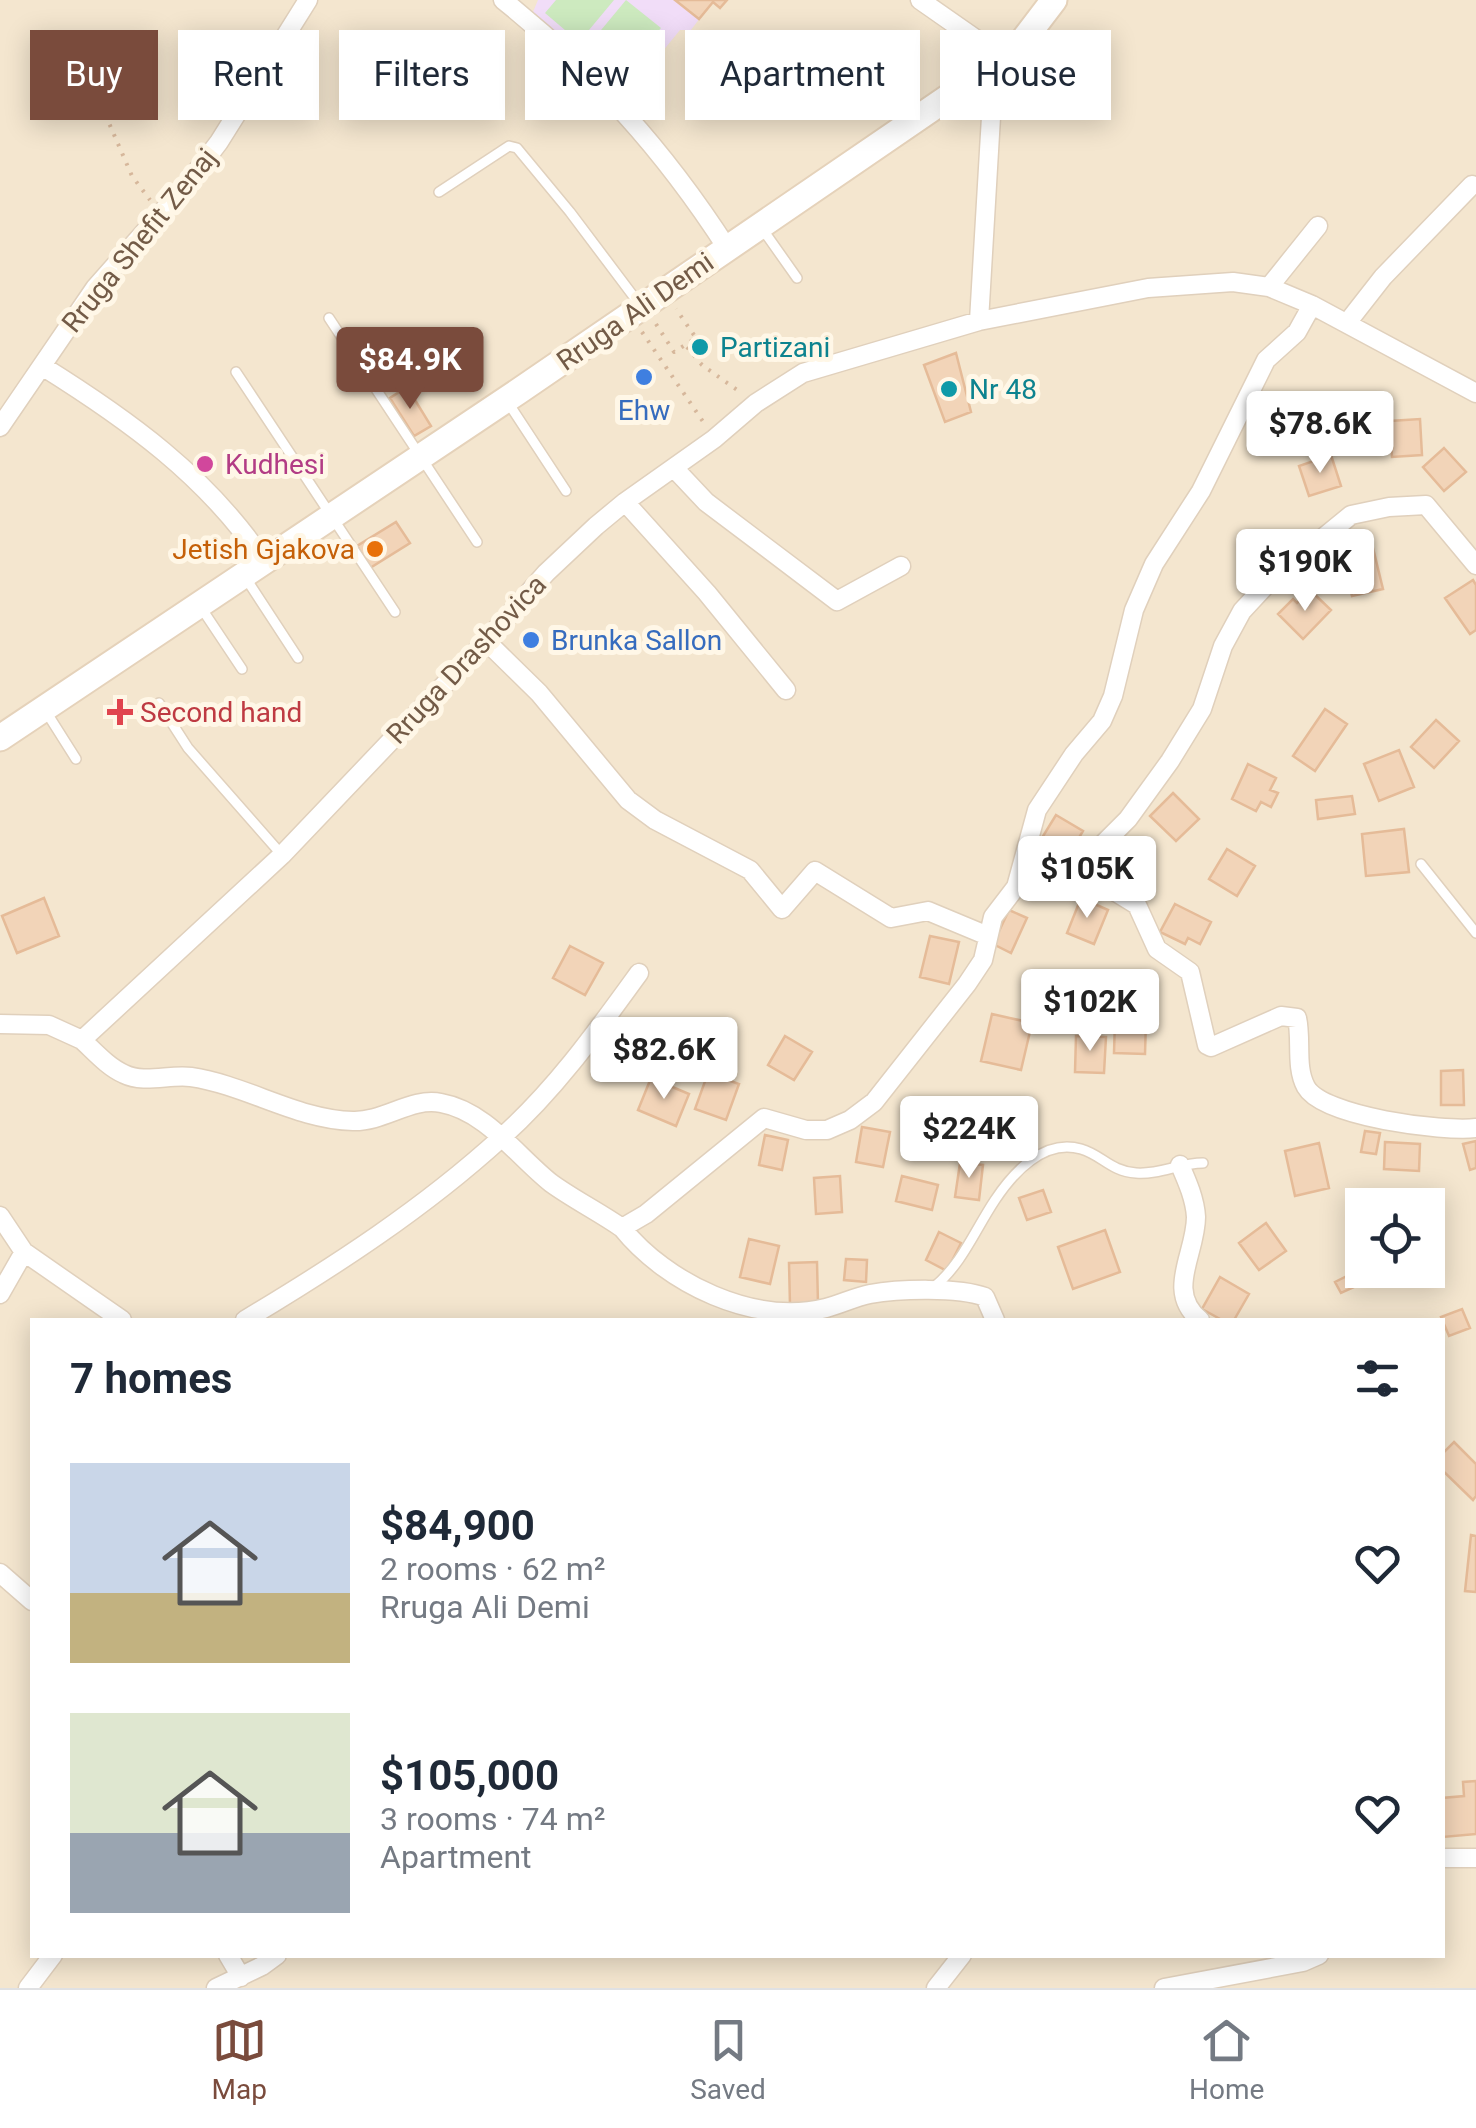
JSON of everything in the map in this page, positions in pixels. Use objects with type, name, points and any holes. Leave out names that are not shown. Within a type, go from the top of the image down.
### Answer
[{"type":"main road","name":"Rruga Ali Demi","points":[[1031,30],[1054,0]]},
{"type":"main road","name":"Rruga Ali Demi","points":[[0,738],[506,400],[644,318],[727,248],[940,102]]},
{"type":"street","name":"Rruga Shefit Zenaj","points":[[0,427],[95,288],[219,142],[308,0]]},
{"type":"street","points":[[920,0],[958,30]]},
{"type":"street","points":[[512,3],[616,101],[693,195],[727,248]]},
{"type":"street","points":[[978,321],[994,120]]},
{"type":"street","points":[[1347,323],[1382,277],[1472,184]]},
{"type":"street","points":[[1269,287],[1318,226]]},
{"type":"street","name":"Rruga Drashovica","points":[[82,1040],[282,855],[546,573],[624,502],[802,373],[978,321],[1148,288],[1233,282],[1269,287],[1312,305],[1476,393]]},
{"type":"street","points":[[622,1228],[657,1206],[764,1118],[806,1130],[826,1130],[850,1120],[874,1102],[967,984],[982,960],[992,918],[1016,887],[1037,810],[1074,754],[1102,722],[1114,696],[1134,610],[1154,564],[1201,492],[1266,360],[1297,332],[1312,305]]},
{"type":"street","points":[[42,366],[170,454],[214,499],[253,567]]},
{"type":"street","points":[[674,468],[721,514],[837,601],[901,566]]},
{"type":"street","points":[[624,502],[707,593],[786,690]]},
{"type":"street","points":[[1016,887],[1094,852],[1128,819],[1170,762],[1202,709],[1222,646],[1242,611],[1268,582],[1351,515],[1426,505],[1476,565]]},
{"type":"street","points":[[486,641],[539,693],[628,800],[655,820],[750,870],[782,909],[814,871],[892,918],[928,911],[988,936]]},
{"type":"street","points":[[1072,865],[1138,905],[1157,949],[1186,966],[1207,1045],[1211,1047],[1289,1015],[1298,1018],[1304,1083],[1312,1096],[1332,1106],[1398,1121],[1429,1127],[1476,1128]]},
{"type":"street","points":[[248,1318],[386,1232],[502,1138],[562,1076],[638,973]]},
{"type":"street","points":[[0,1024],[48,1025],[82,1040],[124,1074],[140,1079],[189,1077],[216,1082],[330,1120],[358,1122],[384,1117],[421,1102],[440,1102],[462,1110],[502,1138],[555,1186],[622,1228],[642,1254],[670,1274],[708,1294],[746,1306],[823,1309],[868,1294],[953,1291],[984,1297],[994,1318]]},
{"type":"street","points":[[1180,1165],[1196,1216],[1182,1283],[1184,1301],[1198,1318]]},
{"type":"street","points":[[0,1216],[24,1252],[119,1318]]},
{"type":"street","points":[[0,1294],[24,1252]]},
{"type":"street","points":[[0,1573],[30,1599]]},
{"type":"street","points":[[1445,1858],[1476,1858]]},
{"type":"street","points":[[28,1988],[51,1958]]},
{"type":"street","points":[[230,1958],[241,1977]]},
{"type":"street","points":[[216,1988],[272,1958]]},
{"type":"street","points":[[936,1988],[960,1958]]},
{"type":"street","points":[[1164,1988],[1312,1958]]},
{"type":"lane","points":[[439,192],[509,146],[517,148],[570,212],[644,318]]},
{"type":"lane","points":[[759,225],[796,278]]},
{"type":"lane","points":[[329,318],[477,542]]},
{"type":"lane","points":[[236,372],[395,612]]},
{"type":"lane","points":[[506,400],[566,491]]},
{"type":"lane","points":[[253,567],[298,658]]},
{"type":"lane","points":[[199,605],[242,669]]},
{"type":"lane","points":[[159,703],[188,748],[282,855]]},
{"type":"lane","points":[[44,708],[76,758]]},
{"type":"lane","points":[[1421,864],[1476,932]]},
{"type":"lane","points":[[928,1292],[958,1264],[1006,1182],[1031,1159],[1050,1150],[1083,1149],[1123,1172],[1152,1174],[1203,1163]]},
{"type":"path","points":[[108,120],[132,176],[161,212]]},
{"type":"path","points":[[644,318],[674,352],[696,338],[673,305]]},
{"type":"path","points":[[644,318],[714,439]]},
{"type":"path","points":[[686,345],[702,365],[756,403]]},
{"type":"shaded area","points":[[0,0],[1476,0],[1476,1988],[0,1988]]},
{"type":"shaded area","points":[[538,0],[727,0],[720,8],[712,2],[691,30],[680,30],[665,48],[665,30],[553,30],[533,12]]},
{"type":"green space","points":[[556,0],[614,0],[589,30],[565,30],[545,13]]},
{"type":"green space","points":[[626,0],[661,28],[659,30],[601,30]]},
{"type":"building","points":[[675,0],[727,0],[720,8],[713,2],[699,19]]},
{"type":"building","name":"Nr 48","points":[[956,353],[971,412],[945,422],[924,365]]},
{"type":"building","points":[[407,387],[431,426],[414,436],[390,398]]},
{"type":"building","points":[[1420,419],[1422,455],[1392,457],[1390,421]]},
{"type":"building","points":[[1444,448],[1466,472],[1444,491],[1423,467]]},
{"type":"building","points":[[1331,455],[1341,486],[1309,496],[1299,466]]},
{"type":"building","points":[[396,522],[410,543],[370,568],[357,546]]},
{"type":"building","points":[[1373,548],[1383,589],[1352,596],[1342,555]]},
{"type":"building","points":[[1473,580],[1476,630],[1470,634],[1445,598]]},
{"type":"building","points":[[1310,590],[1331,610],[1303,639],[1278,614]]},
{"type":"building","points":[[1325,709],[1347,724],[1315,771],[1293,756]]},
{"type":"building","points":[[1436,720],[1459,741],[1434,768],[1411,747]]},
{"type":"building","points":[[1399,750],[1414,787],[1379,801],[1364,764]]},
{"type":"building","points":[[1248,764],[1276,778],[1270,790],[1278,793],[1271,807],[1261,802],[1256,811],[1232,799]]},
{"type":"building","points":[[1173,793],[1199,819],[1176,841],[1150,816]]},
{"type":"building","points":[[1352,796],[1355,814],[1318,819],[1316,800]]},
{"type":"building","points":[[1056,815],[1083,831],[1067,858],[1040,841]]},
{"type":"building","points":[[1404,829],[1409,872],[1366,876],[1362,834]]},
{"type":"building","points":[[1227,849],[1255,866],[1237,896],[1209,879]]},
{"type":"building","points":[[44,898],[59,936],[17,953],[2,916]]},
{"type":"building","points":[[1081,898],[1108,910],[1094,944],[1067,933]]},
{"type":"building","points":[[1175,904],[1211,922],[1200,944],[1188,938],[1185,944],[1160,932]]},
{"type":"building","points":[[1009,910],[1027,918],[1011,953],[993,944]]},
{"type":"building","points":[[930,936],[959,942],[949,984],[920,977]]},
{"type":"building","points":[[570,946],[603,963],[585,995],[553,978]]},
{"type":"building","points":[[992,1014],[1032,1023],[1021,1070],[981,1061]]},
{"type":"building","points":[[1115,1019],[1146,1021],[1145,1054],[1114,1053]]},
{"type":"building","points":[[785,1036],[812,1052],[794,1080],[768,1065]]},
{"type":"building","points":[[1076,1036],[1106,1037],[1104,1073],[1075,1072]]},
{"type":"building","points":[[1463,1070],[1464,1105],[1441,1105],[1441,1071]]},
{"type":"building","points":[[708,1073],[739,1084],[726,1120],[695,1109]]},
{"type":"building","points":[[651,1078],[689,1094],[676,1126],[638,1110]]},
{"type":"building","points":[[862,1127],[890,1132],[883,1167],[856,1162]]},
{"type":"building","points":[[1365,1131],[1380,1133],[1376,1154],[1361,1152]]},
{"type":"building","points":[[765,1135],[788,1140],[782,1170],[759,1165]]},
{"type":"building","points":[[1476,1141],[1476,1168],[1470,1170],[1463,1144]]},
{"type":"building","points":[[1385,1142],[1420,1144],[1419,1171],[1384,1169]]},
{"type":"building","points":[[1319,1143],[1329,1188],[1295,1196],[1285,1151]]},
{"type":"building","points":[[960,1163],[983,1165],[979,1200],[955,1197]]},
{"type":"building","points":[[840,1176],[842,1212],[816,1214],[814,1178]]},
{"type":"building","points":[[902,1176],[938,1185],[932,1210],[896,1201]]},
{"type":"building","points":[[1043,1190],[1051,1212],[1027,1220],[1019,1198]]},
{"type":"building","points":[[1266,1223],[1286,1251],[1259,1270],[1239,1243]]},
{"type":"building","points":[[1105,1230],[1120,1272],[1073,1289],[1058,1247]]},
{"type":"building","points":[[939,1232],[961,1243],[947,1271],[926,1260]]},
{"type":"building","points":[[749,1239],[779,1246],[770,1284],[740,1277]]},
{"type":"building","points":[[846,1259],[867,1260],[866,1282],[844,1280]]},
{"type":"building","points":[[817,1262],[818,1304],[790,1305],[789,1263]]},
{"type":"building","points":[[1220,1277],[1249,1294],[1235,1318],[1218,1318],[1202,1309]]},
{"type":"building","points":[[1345,1277],[1345,1288],[1352,1288],[1341,1293],[1335,1282]]},
{"type":"building","points":[[1462,1309],[1470,1328],[1449,1336],[1445,1318],[1441,1317]]},
{"type":"building","points":[[1454,1442],[1476,1464],[1473,1500],[1445,1473],[1445,1451]]},
{"type":"building","points":[[1471,1535],[1476,1536],[1476,1592],[1465,1591]]},
{"type":"building","points":[[1476,1781],[1476,1834],[1445,1837],[1445,1798],[1464,1796],[1463,1782]]},
{"type":"place","name":"Partizani","points":[[700,347]]},
{"type":"place","name":"Ehw","points":[[644,377]]},
{"type":"place","name":"Nr 48","points":[[949,389]]},
{"type":"place","name":"Kudhesi","points":[[205,464]]},
{"type":"place","name":"Jetish Gjakova","points":[[375,549]]},
{"type":"place","name":"Brunka Sallon","points":[[531,640]]},
{"type":"place","name":"Second hand","points":[[120,712]]}]
